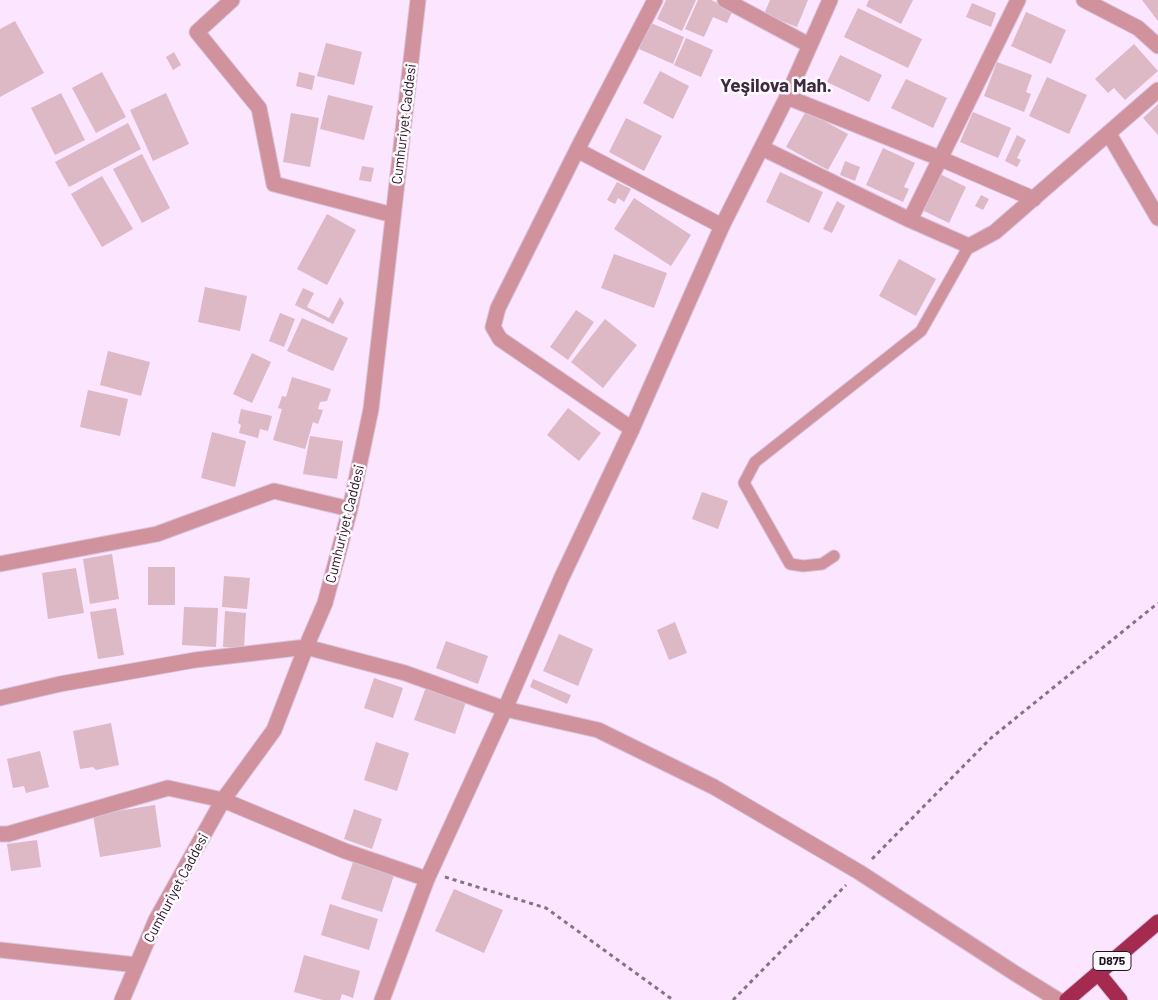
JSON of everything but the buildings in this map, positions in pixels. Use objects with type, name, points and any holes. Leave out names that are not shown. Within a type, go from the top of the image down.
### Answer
[{"type":"highway","name":"D875","points":[[1067,1000],[1158,922]]},
{"type":"highway","points":[[1098,973],[1120,1000]]},
{"type":"street","points":[[232,0],[197,32],[259,108],[274,184],[393,215]]},
{"type":"street","name":"Cumhuriyet Caddesi","points":[[122,1000],[156,920],[223,800],[274,730],[325,603],[350,509],[371,409],[418,0]]},
{"type":"street","points":[[632,429],[500,339],[493,327],[498,308],[655,0]]},
{"type":"street","points":[[725,0],[809,45]]},
{"type":"street","points":[[382,1000],[427,879],[505,709],[561,579],[632,429],[722,226],[787,97],[830,0]]},
{"type":"street","points":[[910,220],[1018,0]]},
{"type":"street","points":[[1084,0],[1138,28],[1158,46]]},
{"type":"street","points":[[762,148],[910,220],[969,246],[995,232],[1158,90]]},
{"type":"street","points":[[787,97],[939,158],[1034,199]]},
{"type":"street","points":[[1109,134],[1158,218]]},
{"type":"street","points":[[577,150],[722,226]]},
{"type":"street","points":[[0,564],[157,534],[274,492],[350,509]]},
{"type":"street","points":[[0,698],[60,684],[195,660],[306,647],[405,673],[505,709],[598,730],[714,787],[859,872],[1058,1000]]},
{"type":"street","points":[[0,834],[8,834],[168,788],[223,800],[345,851],[427,879]]},
{"type":"street","points":[[0,950],[138,965]]},
{"type":"lane","points":[[834,556],[822,564],[802,566],[790,564],[744,483],[755,462],[921,332],[969,246]]},
{"type":"path","points":[[733,1000],[991,738],[1158,603]]},
{"type":"path","points":[[427,879],[444,877],[546,908],[673,1000]]},
{"type":"district","name":"Yeşilova Mah.","points":[[776,86]]}]
